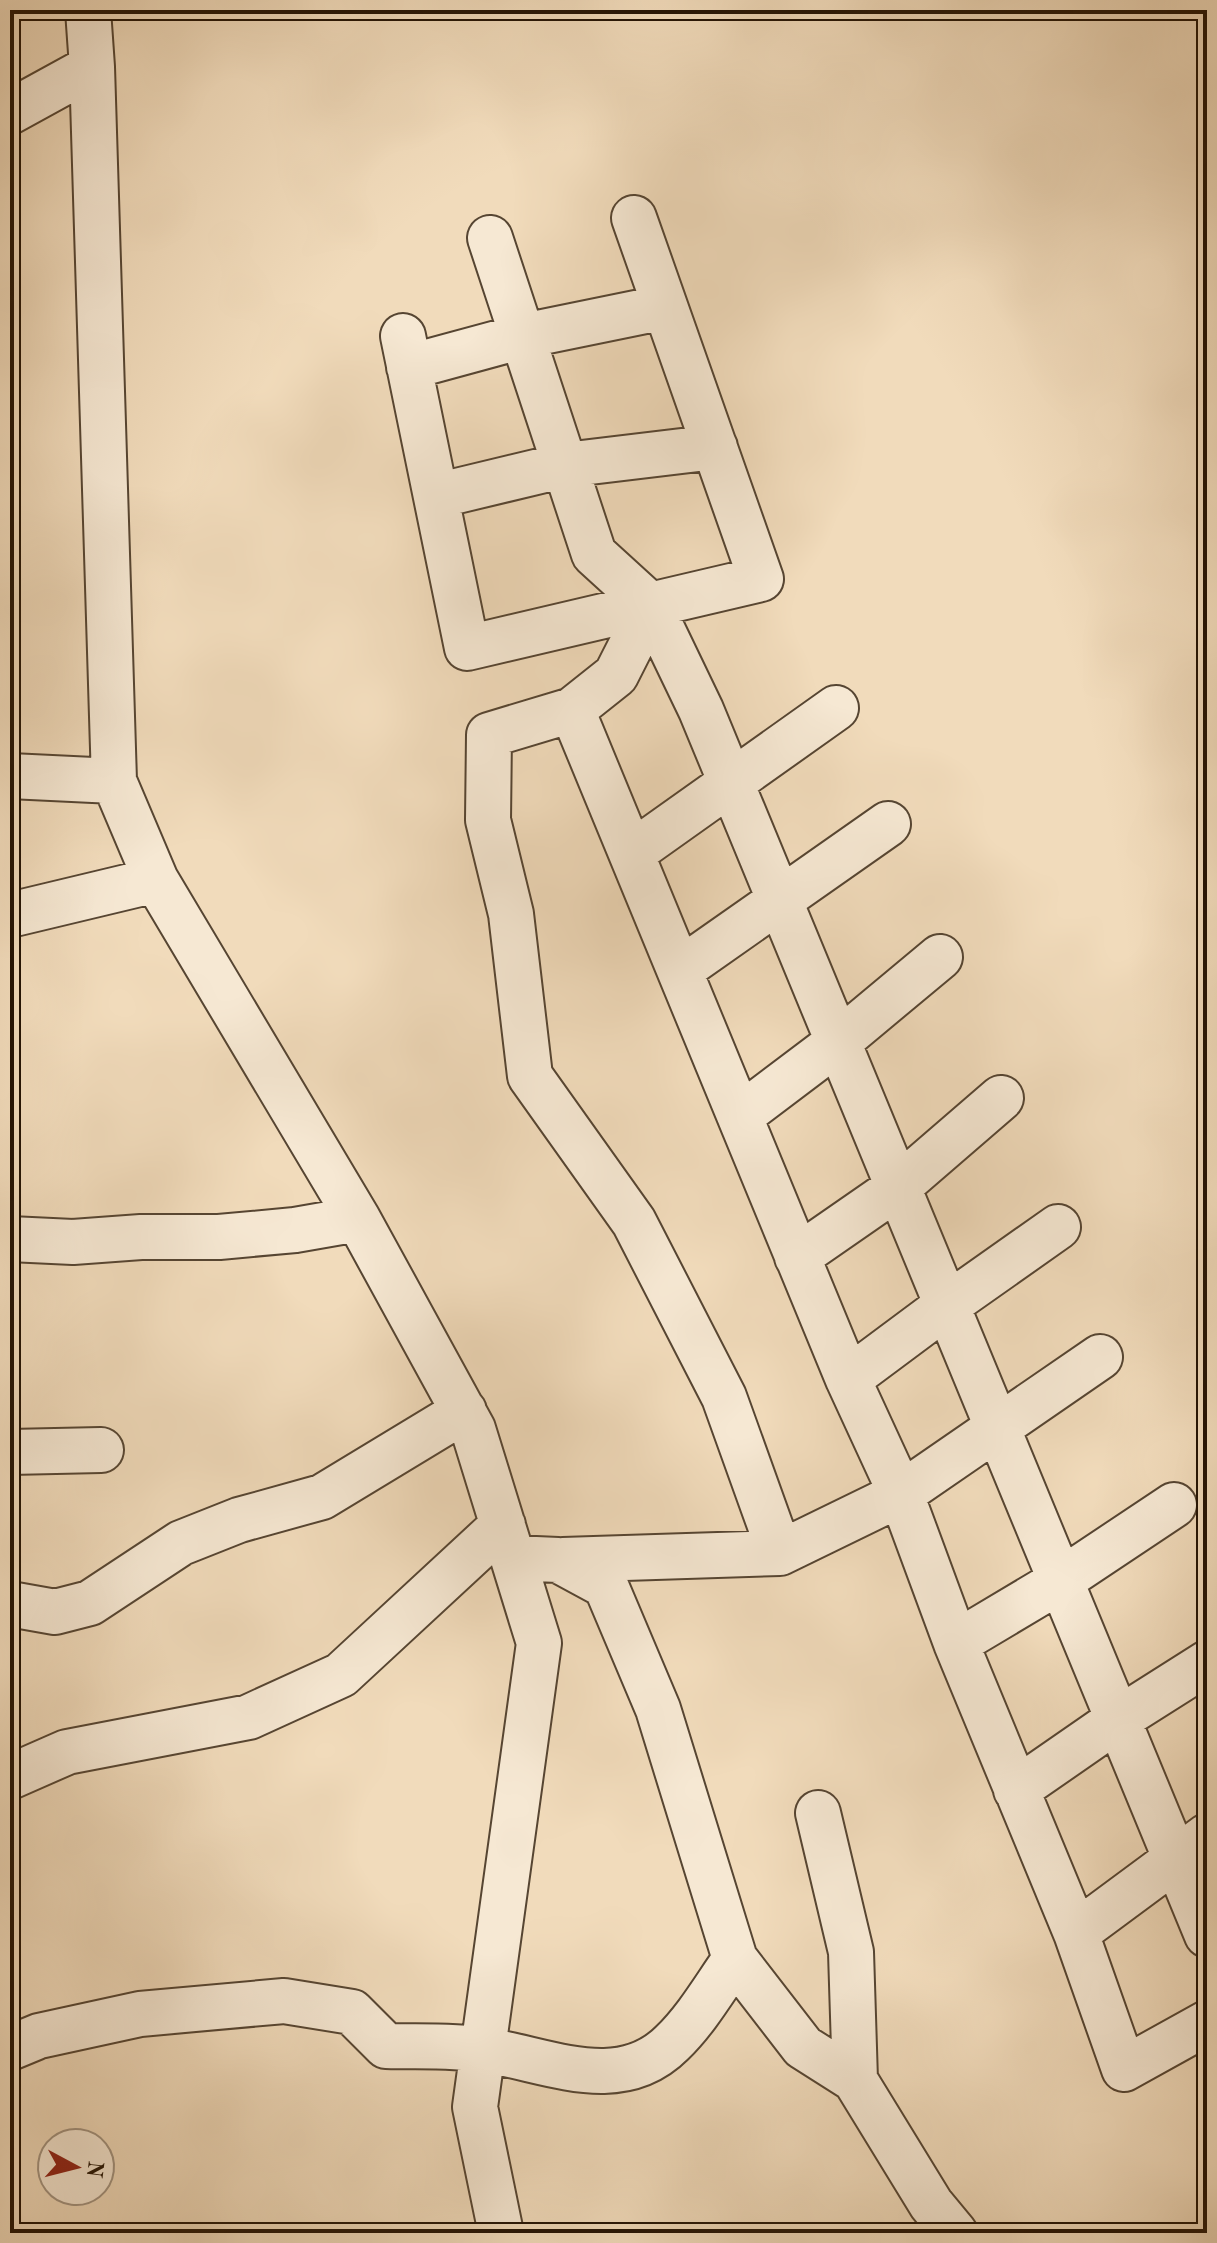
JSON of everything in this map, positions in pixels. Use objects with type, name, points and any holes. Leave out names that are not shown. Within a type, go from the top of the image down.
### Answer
[{"type":"street","points":[[88,10],[114,781],[156,880],[358,1219],[473,1429],[539,1643],[475,2107],[501,2233]]},
{"type":"street","points":[[10,112],[92,67]]},
{"type":"street","points":[[634,218],[761,579],[467,648],[406,351],[523,336],[665,307]]},
{"type":"street","points":[[490,238],[594,554],[651,606],[701,710],[1117,1720],[1191,1847],[1207,1935]]},
{"type":"street","points":[[436,496],[565,465],[715,447]]},
{"type":"street","points":[[651,606],[616,675],[572,710],[489,735],[488,820],[511,914],[530,1076],[634,1222],[724,1397],[780,1553]]},
{"type":"street","points":[[632,853],[836,708]]},
{"type":"street","points":[[572,710],[848,1379],[901,1494],[956,1643],[1076,1933],[1124,2069],[1207,2023]]},
{"type":"street","points":[[10,776],[114,781]]},
{"type":"street","points":[[680,970],[888,824]]},
{"type":"street","points":[[10,915],[156,880]]},
{"type":"street","points":[[740,1116],[838,1042],[940,957]]},
{"type":"street","points":[[797,1257],[898,1187],[1001,1098]]},
{"type":"street","points":[[10,1239],[73,1242],[141,1237],[219,1237],[295,1230],[358,1219]]},
{"type":"street","points":[[848,1379],[1058,1227]]},
{"type":"street","points":[[558,1560],[780,1553],[901,1494],[1100,1357]]},
{"type":"street","points":[[10,1604],[55,1612],[90,1603],[181,1543],[239,1520],[322,1497],[464,1411]]},
{"type":"street","points":[[10,1452],[101,1450]]},
{"type":"street","points":[[956,1643],[1060,1581],[1174,1505]]},
{"type":"street","points":[[508,1542],[558,1560],[606,1586],[658,1709],[735,1959],[803,2047],[855,2080],[931,2204],[955,2233]]},
{"type":"street","points":[[10,1777],[67,1752],[249,1717],[341,1675],[508,1542]]},
{"type":"street","points":[[1016,1790],[1207,1663]]},
{"type":"street","points":[[818,1813],[851,1952],[855,2080]]},
{"type":"street","points":[[1076,1933],[1191,1847]]},
{"type":"street","points":[[10,2048],[39,2036],[140,2014],[284,2001],[352,2012],[386,2046],[483,2049],[588,2072],[616,2072],[641,2064],[671,2045],[735,1959]]}]
